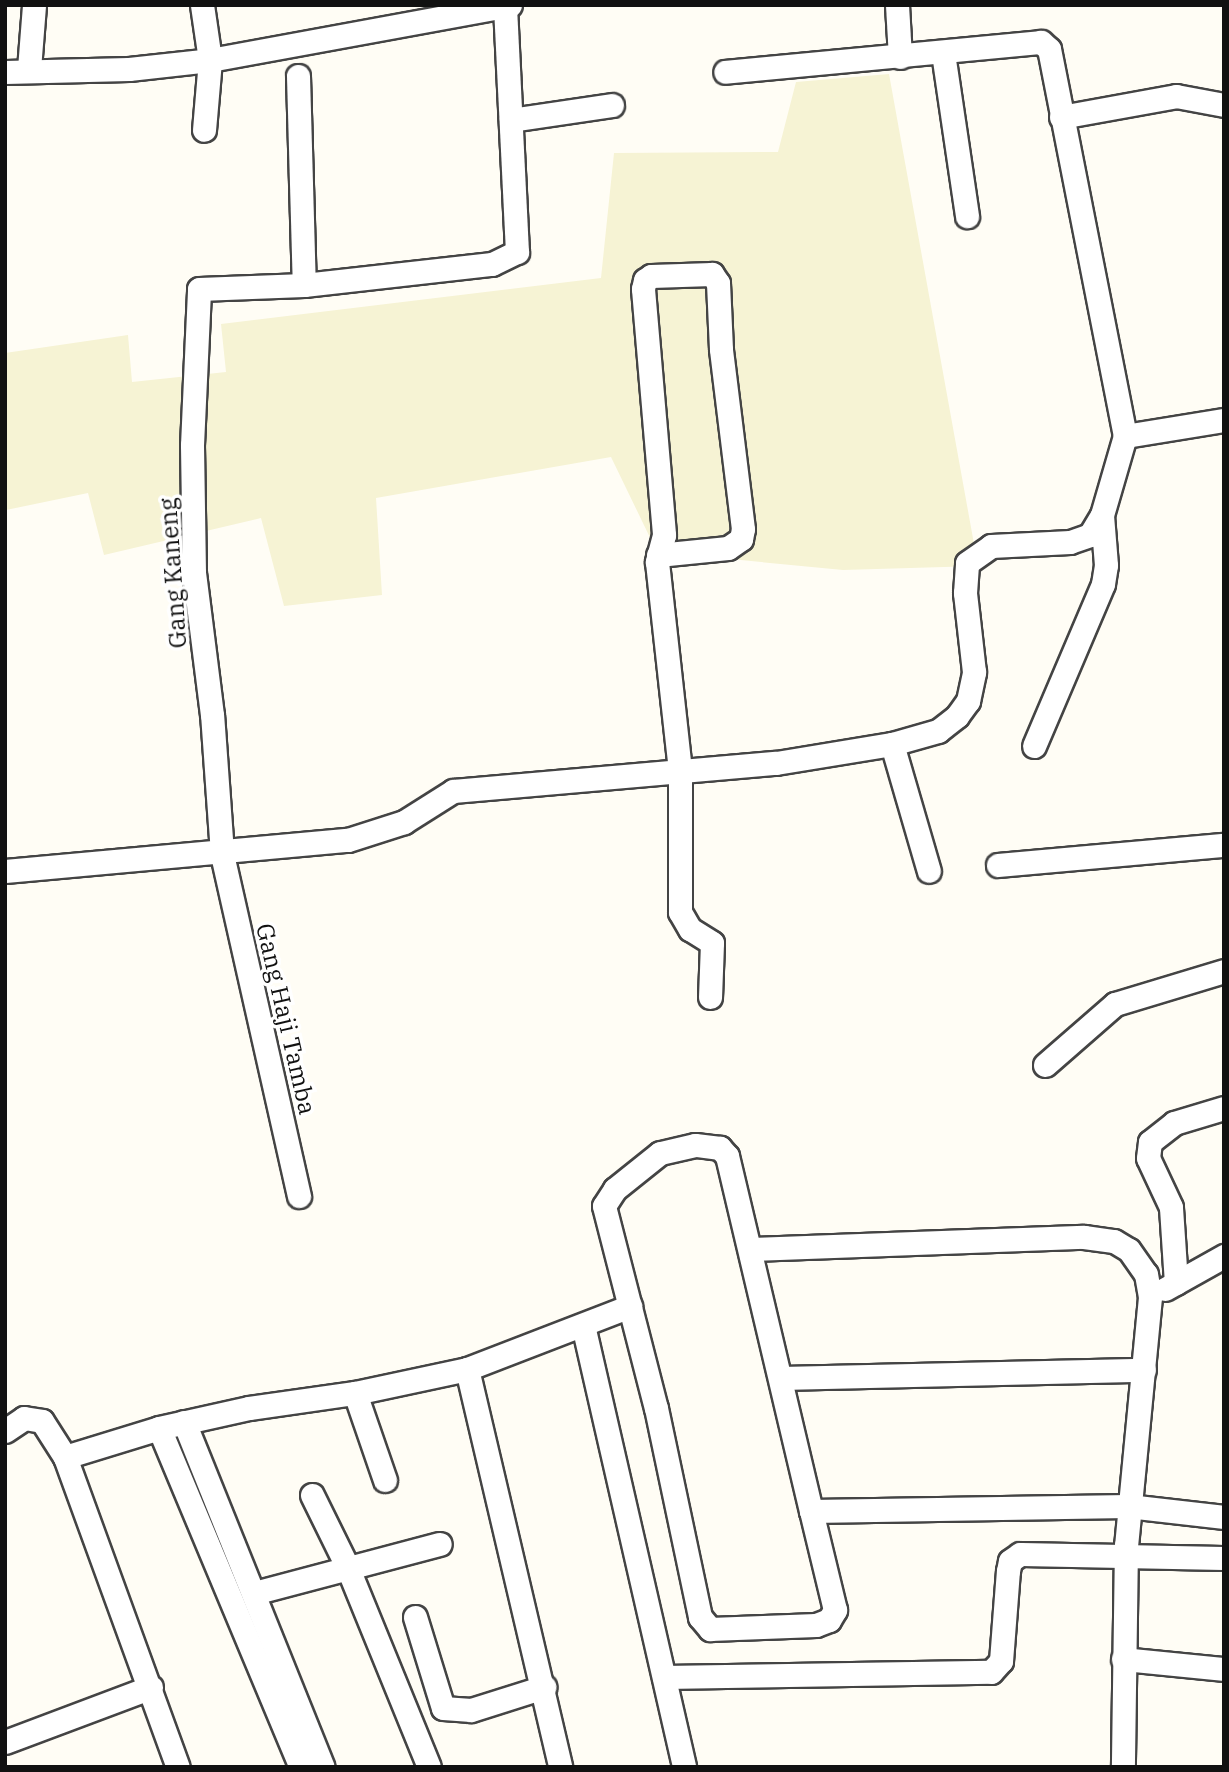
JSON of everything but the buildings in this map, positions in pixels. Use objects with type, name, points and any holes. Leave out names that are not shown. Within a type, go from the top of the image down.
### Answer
[{"type":"street","points":[[29,69],[34,5]]},
{"type":"street","points":[[202,5],[210,60],[204,130]]},
{"type":"street","points":[[897,5],[900,57]]},
{"type":"street","points":[[5,72],[29,69],[129,69],[210,60],[383,16],[507,6],[517,252],[492,264],[304,285],[298,76]]},
{"type":"street","points":[[5,871],[348,840],[404,822],[435,798],[453,791],[776,763],[892,744],[938,731],[968,701],[974,672],[965,593],[971,556],[991,546],[1082,539],[1090,535],[1102,515],[1125,436],[1049,49],[1044,43],[725,72]]},
{"type":"street","points":[[943,53],[967,216]]},
{"type":"street","points":[[1061,117],[1176,96],[1224,105]]},
{"type":"street","points":[[511,120],[612,105]]},
{"type":"street","points":[[659,555],[728,548],[741,539],[743,529],[721,349],[718,283],[712,274],[645,280],[650,408],[664,536],[659,555],[680,771],[680,912],[690,929],[712,943],[710,997]]},
{"type":"street","name":"Gang Kaneng","points":[[222,853],[212,715],[194,573],[192,445],[199,289],[304,285]]},
{"type":"street","points":[[1125,436],[1224,420]]},
{"type":"street","points":[[1034,746],[1103,584],[1102,515]]},
{"type":"street","points":[[892,744],[929,871]]},
{"type":"street","points":[[998,865],[1224,845]]},
{"type":"street","name":"Gang Haji Tamba","points":[[222,853],[299,1196]]},
{"type":"street","points":[[1045,1065],[1115,1004],[1224,971]]},
{"type":"street","points":[[1176,1283],[1171,1207],[1148,1158],[1150,1142],[1174,1123],[1224,1108]]},
{"type":"street","points":[[695,1145],[723,1150],[752,1250],[835,1610],[829,1620],[816,1625],[710,1629],[699,1617],[630,1306],[604,1206],[615,1189],[660,1153],[695,1145]]},
{"type":"street","points":[[752,1250],[1101,1239],[1129,1250],[1146,1273],[1150,1297],[1126,1549],[1123,1767]]},
{"type":"street","points":[[1150,1297],[1224,1256]]},
{"type":"street","points":[[54,1439],[159,1428],[355,1393],[467,1369],[630,1306]]},
{"type":"street","points":[[583,1325],[684,1767]]},
{"type":"street","points":[[467,1369],[544,1687],[560,1767]]},
{"type":"street","points":[[781,1378],[1144,1370]]},
{"type":"street","points":[[355,1393],[385,1480]]},
{"type":"street","points":[[5,1431],[24,1418],[54,1439],[151,1687],[178,1767]]},
{"type":"street","points":[[184,1422],[323,1767]]},
{"type":"street","points":[[159,1428],[300,1767]]},
{"type":"street","points":[[312,1495],[347,1566],[429,1767]]},
{"type":"street","points":[[811,1511],[1128,1513],[1224,1517]]},
{"type":"street","points":[[254,1593],[347,1566],[440,1544]]},
{"type":"street","points":[[664,1677],[991,1672],[1001,1661],[1010,1561],[1020,1555],[1126,1549],[1224,1558]]},
{"type":"street","points":[[415,1617],[443,1708],[471,1710],[544,1687]]},
{"type":"street","points":[[1123,1659],[1224,1669]]},
{"type":"street","points":[[5,1742],[151,1687]]},
{"type":"shaded area","points":[[889,74],[978,566],[843,570],[657,552],[611,457],[376,498],[382,595],[284,606],[261,518],[104,555],[88,493],[6,510],[5,353],[128,335],[132,382],[226,372],[221,324],[601,278],[614,153],[778,152],[796,82]]}]
